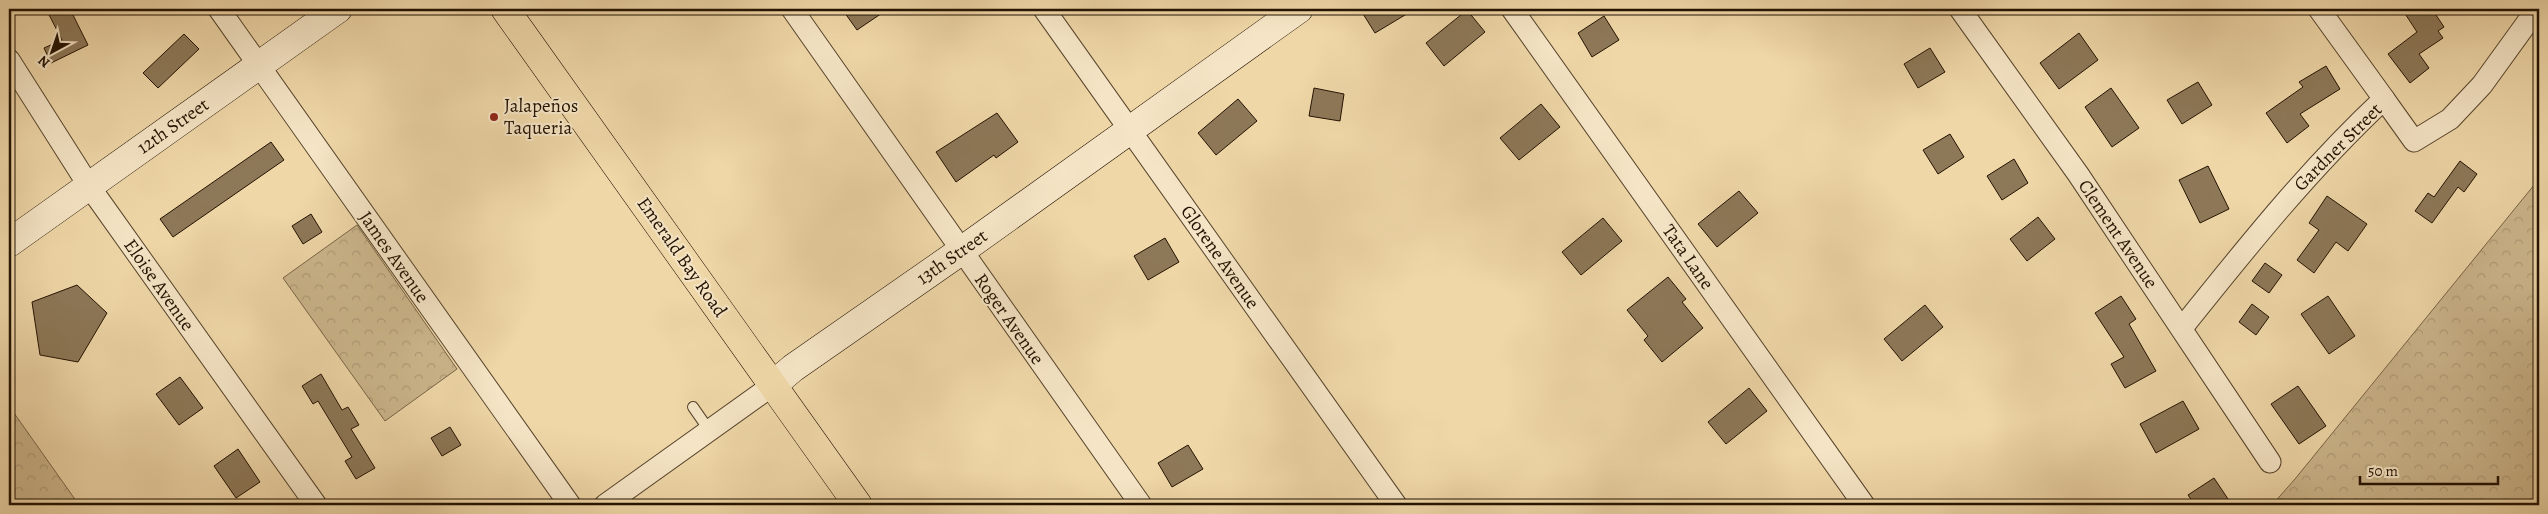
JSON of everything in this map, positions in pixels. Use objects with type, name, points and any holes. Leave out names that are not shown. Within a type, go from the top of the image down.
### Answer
[{"type":"main road","name":"Emerald Bay Road","points":[[505,9],[858,505]]},
{"type":"street","name":"James Avenue","points":[[218,9],[570,505]]},
{"type":"street","name":"12th Street","points":[[9,243],[338,9]]},
{"type":"street","name":"Roger Avenue","points":[[792,9],[1141,505]]},
{"type":"street","name":"Glorene Avenue","points":[[1044,9],[1396,505]]},
{"type":"street","name":"13th Street","points":[[605,505],[773,386],[793,368],[961,251],[1299,9]]},
{"type":"street","name":"Tata Lane","points":[[1512,9],[1864,505]]},
{"type":"street","name":"Clement Avenue","points":[[1960,9],[2078,174],[2270,462]]},
{"type":"street","points":[[2319,9],[2384,99]]},
{"type":"street","name":"Gardner Street","points":[[2182,328],[2296,188],[2338,142],[2384,99],[2414,140],[2450,120],[2482,85],[2537,9]]},
{"type":"street","name":"Eloise Avenue","points":[[9,60],[89,186],[316,505]]},
{"type":"lane","points":[[693,407],[709,430]]},
{"type":"green space","points":[[2539,179],[2539,505],[2272,505],[2295,479]]},
{"type":"green space","points":[[357,225],[457,369],[385,421],[283,278]]},
{"type":"green space","points":[[9,406],[79,505],[9,505]]},
{"type":"building","points":[[46,9],[70,9],[88,45],[51,63],[44,48],[62,40]]},
{"type":"building","points":[[842,9],[888,9],[857,30]]},
{"type":"building","points":[[1360,9],[1415,9],[1375,33]]},
{"type":"building","points":[[2402,9],[2432,9],[2444,27],[2438,31],[2443,38],[2419,54],[2429,68],[2410,83],[2388,54],[2417,32]]},
{"type":"building","points":[[1467,10],[1485,32],[1444,66],[1426,43]]},
{"type":"building","points":[[1604,16],[1619,40],[1592,57],[1578,33]]},
{"type":"building","points":[[2079,33],[2098,60],[2059,89],[2040,63]]},
{"type":"building","points":[[184,34],[199,49],[158,88],[143,73]]},
{"type":"building","points":[[1930,48],[1945,72],[1918,88],[1904,64]]},
{"type":"building","points":[[2326,66],[2340,89],[2300,114],[2309,126],[2287,143],[2266,113],[2303,87],[2299,82]]},
{"type":"building","points":[[2198,82],[2212,105],[2182,124],[2167,100]]},
{"type":"building","points":[[1314,88],[1344,94],[1340,121],[1309,116]]},
{"type":"building","points":[[2111,88],[2139,128],[2112,147],[2085,107]]},
{"type":"building","points":[[1238,99],[1257,121],[1216,155],[1198,133]]},
{"type":"building","points":[[1541,104],[1560,127],[1519,160],[1500,138]]},
{"type":"building","points":[[997,113],[1018,142],[996,158],[994,155],[956,182],[936,152]]},
{"type":"building","points":[[1950,134],[1964,157],[1938,174],[1923,150]]},
{"type":"building","points":[[271,142],[284,160],[173,237],[160,219]]},
{"type":"building","points":[[2014,159],[2028,183],[2002,200],[1987,176]]},
{"type":"building","points":[[2460,161],[2477,174],[2464,192],[2458,187],[2432,223],[2415,211],[2428,193],[2434,197]]},
{"type":"building","points":[[2208,166],[2229,209],[2200,223],[2179,180]]},
{"type":"building","points":[[1739,191],[1758,213],[1717,247],[1698,224]]},
{"type":"building","points":[[2327,196],[2367,224],[2348,251],[2336,242],[2314,273],[2297,260],[2319,230],[2309,223]]},
{"type":"building","points":[[311,214],[322,232],[303,244],[292,226]]},
{"type":"building","points":[[2038,217],[2055,239],[2027,261],[2010,239]]},
{"type":"building","points":[[1603,218],[1622,241],[1581,275],[1562,252]]},
{"type":"building","points":[[1165,238],[1179,262],[1148,280],[1134,256]]},
{"type":"building","points":[[2265,263],[2282,275],[2269,293],[2252,281]]},
{"type":"building","points":[[1668,277],[1686,299],[1682,302],[1703,328],[1662,362],[1644,340],[1648,336],[1627,310]]},
{"type":"building","points":[[77,285],[107,313],[78,362],[40,355],[32,302]]},
{"type":"building","points":[[2121,296],[2136,319],[2129,324],[2156,371],[2125,388],[2111,364],[2124,357],[2095,313]]},
{"type":"building","points":[[2328,296],[2355,336],[2329,354],[2301,314]]},
{"type":"building","points":[[2252,304],[2269,317],[2256,335],[2239,322]]},
{"type":"building","points":[[1925,305],[1943,327],[1902,361],[1884,339]]},
{"type":"building","points":[[321,374],[342,410],[348,407],[359,425],[351,429],[375,468],[356,479],[345,461],[352,457],[318,401],[313,404],[302,386]]},
{"type":"building","points":[[180,377],[203,408],[179,425],[156,394]]},
{"type":"building","points":[[2298,386],[2326,426],[2299,444],[2271,404]]},
{"type":"building","points":[[1749,388],[1767,411],[1726,444],[1708,422]]},
{"type":"building","points":[[2183,401],[2199,429],[2156,453],[2140,424]]},
{"type":"building","points":[[450,427],[461,445],[442,456],[431,438]]},
{"type":"building","points":[[1188,445],[1203,469],[1172,487],[1158,463]]},
{"type":"building","points":[[238,449],[260,482],[236,498],[214,466]]},
{"type":"building","points":[[2214,478],[2232,505],[2195,505],[2188,495]]},
{"type":"place","name":"Jalapeños Taqueria","points":[[494,117]]}]
